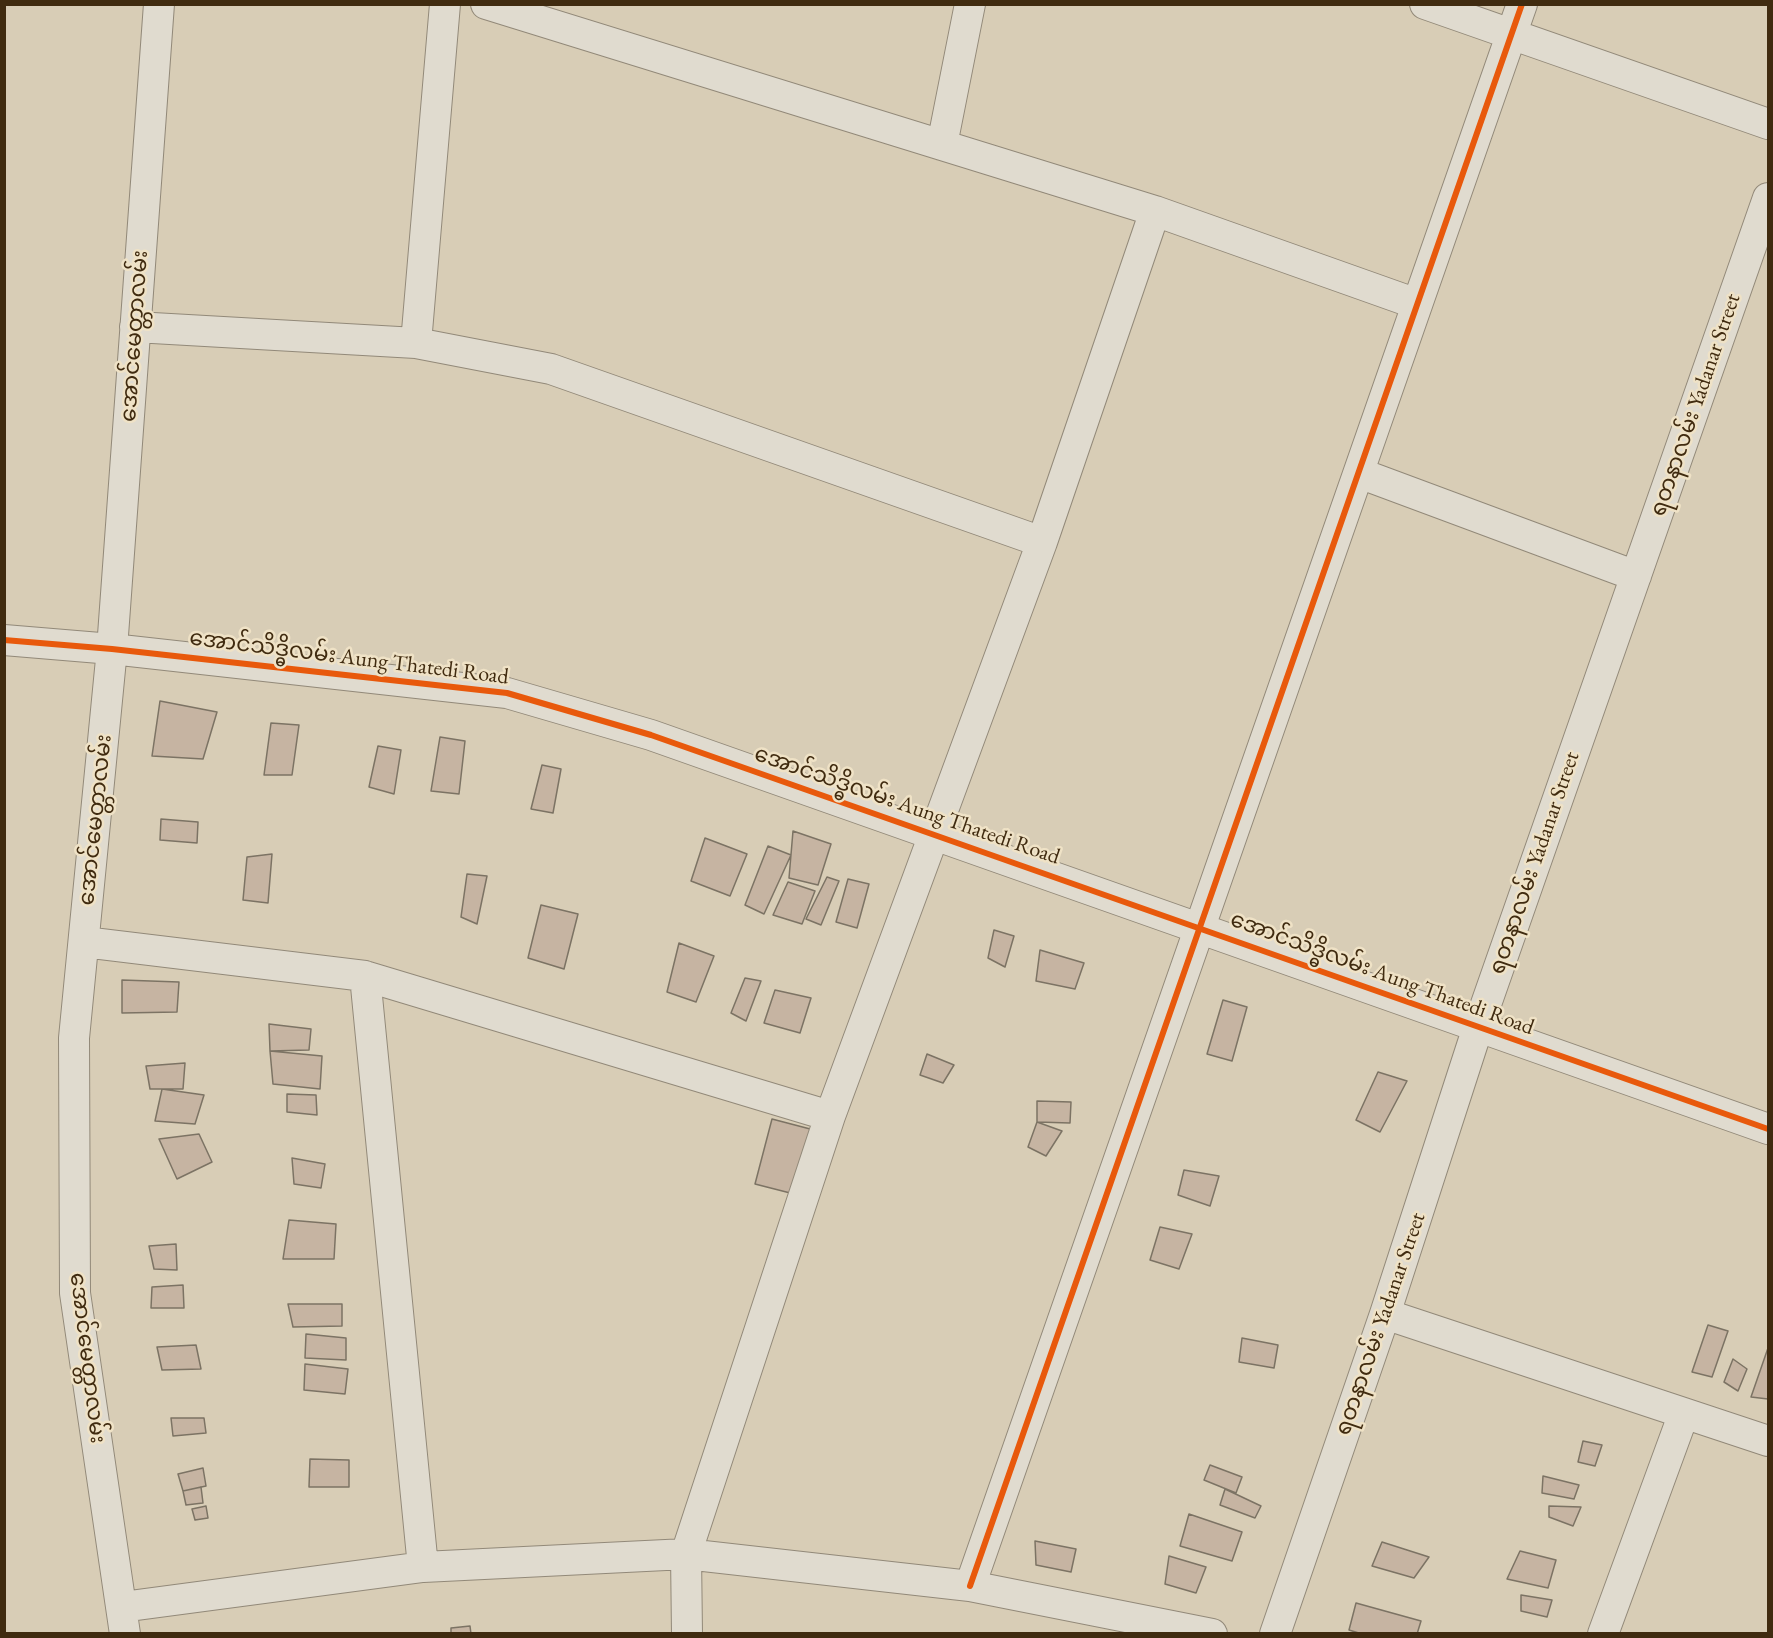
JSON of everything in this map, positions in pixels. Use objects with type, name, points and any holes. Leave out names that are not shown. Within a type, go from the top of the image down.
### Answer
[{"type":"street","name":"အောင်မေတ္တာလမ်း","points":[[123,1620],[75,1293],[74,1038],[112,649],[159,4]]},
{"type":"street","points":[[416,343],[445,4]]},
{"type":"street","points":[[486,4],[1155,211],[1418,304]]},
{"type":"street","points":[[942,145],[970,4]]},
{"type":"street","points":[[1425,4],[1768,124]]},
{"type":"street","points":[[970,1586],[1522,4]]},
{"type":"street","name":"ရတနာလမ်း Yadanar Street","points":[[1275,1634],[1385,1314],[1478,1027],[1768,198]]},
{"type":"street","points":[[687,1634],[686,1554],[830,1116],[1042,542],[1155,211]]},
{"type":"street","points":[[135,327],[416,343],[551,369],[1042,542]]},
{"type":"street","points":[[1359,472],[1636,576]]},
{"type":"street","name":"အောင်သိဒ္ဓိလမ်း Aung Thatedi Road","points":[[4,640],[112,649],[507,693],[651,735],[1768,1129]]},
{"type":"street","points":[[84,942],[365,976],[830,1116]]},
{"type":"street","points":[[365,976],[423,1568]]},
{"type":"street","points":[[1385,1314],[1768,1441]]},
{"type":"street","points":[[1604,1634],[1684,1413]]},
{"type":"street","points":[[123,1620],[423,1568],[686,1554],[970,1586],[1212,1634]]},
{"type":"building","points":[[160,701],[217,712],[203,759],[152,756]]},
{"type":"building","points":[[271,723],[299,725],[292,775],[264,775]]},
{"type":"building","points":[[440,737],[465,741],[459,794],[431,791]]},
{"type":"building","points":[[378,746],[401,750],[394,794],[369,787]]},
{"type":"building","points":[[542,765],[561,769],[553,813],[531,809]]},
{"type":"building","points":[[161,819],[198,822],[197,843],[160,840]]},
{"type":"building","points":[[793,831],[831,844],[818,885],[789,878]]},
{"type":"building","points":[[705,838],[747,854],[730,896],[691,881]]},
{"type":"building","points":[[768,846],[791,855],[764,914],[745,905]]},
{"type":"building","points":[[272,854],[268,903],[243,900],[247,857]]},
{"type":"building","points":[[467,874],[487,876],[477,924],[461,917]]},
{"type":"building","points":[[827,877],[839,881],[821,925],[806,919]]},
{"type":"building","points":[[848,879],[869,884],[857,928],[836,922]]},
{"type":"building","points":[[788,882],[815,891],[802,924],[773,915]]},
{"type":"building","points":[[541,905],[578,914],[564,969],[528,958]]},
{"type":"building","points":[[994,930],[1014,936],[1005,967],[988,958]]},
{"type":"building","points":[[679,943],[714,956],[696,1002],[667,992]]},
{"type":"building","points":[[1040,950],[1084,963],[1075,989],[1036,981]]},
{"type":"building","points":[[745,978],[761,981],[746,1021],[731,1013]]},
{"type":"building","points":[[122,980],[179,982],[177,1012],[122,1013]]},
{"type":"building","points":[[775,990],[811,998],[800,1033],[764,1023]]},
{"type":"building","points":[[1223,1000],[1247,1007],[1232,1061],[1207,1054]]},
{"type":"building","points":[[269,1024],[311,1029],[309,1050],[270,1051]]},
{"type":"building","points":[[270,1051],[322,1056],[320,1089],[273,1084]]},
{"type":"building","points":[[927,1054],[954,1065],[943,1083],[920,1075]]},
{"type":"building","points":[[185,1063],[183,1089],[150,1089],[146,1066]]},
{"type":"building","points":[[1378,1072],[1407,1081],[1380,1132],[1356,1120]]},
{"type":"building","points":[[162,1089],[204,1095],[195,1124],[155,1121]]},
{"type":"building","points":[[287,1094],[316,1095],[317,1115],[287,1112]]},
{"type":"building","points":[[1037,1101],[1071,1102],[1070,1123],[1037,1122]]},
{"type":"building","points":[[772,1119],[814,1130],[798,1195],[755,1184]]},
{"type":"building","points":[[1037,1122],[1062,1131],[1046,1156],[1028,1147]]},
{"type":"building","points":[[199,1134],[212,1162],[177,1179],[159,1139]]},
{"type":"building","points":[[292,1158],[325,1164],[321,1188],[294,1184]]},
{"type":"building","points":[[1184,1170],[1219,1176],[1210,1206],[1178,1195]]},
{"type":"building","points":[[289,1220],[336,1224],[334,1259],[283,1259]]},
{"type":"building","points":[[1160,1227],[1192,1234],[1179,1269],[1150,1260]]},
{"type":"building","points":[[176,1244],[177,1270],[154,1269],[149,1246]]},
{"type":"building","points":[[183,1285],[184,1308],[151,1308],[152,1287]]},
{"type":"building","points":[[288,1304],[342,1304],[342,1326],[293,1327]]},
{"type":"building","points":[[1708,1325],[1728,1331],[1712,1377],[1692,1372]]},
{"type":"building","points":[[306,1334],[346,1338],[346,1360],[305,1358]]},
{"type":"building","points":[[1242,1338],[1278,1345],[1274,1368],[1239,1362]]},
{"type":"building","points":[[196,1345],[201,1369],[162,1370],[157,1347]]},
{"type":"building","points":[[1768,1348],[1768,1399],[1751,1397]]},
{"type":"building","points":[[1733,1359],[1747,1369],[1738,1391],[1724,1382]]},
{"type":"building","points":[[305,1364],[348,1369],[345,1394],[304,1390]]},
{"type":"building","points":[[171,1418],[204,1418],[206,1433],[173,1436]]},
{"type":"building","points":[[1583,1441],[1602,1445],[1595,1466],[1578,1462]]},
{"type":"building","points":[[310,1459],[349,1460],[349,1487],[309,1487]]},
{"type":"building","points":[[1210,1465],[1242,1477],[1236,1493],[1204,1480]]},
{"type":"building","points":[[203,1468],[206,1486],[183,1491],[178,1474]]},
{"type":"building","points":[[1543,1476],[1579,1485],[1574,1499],[1542,1493]]},
{"type":"building","points":[[201,1487],[203,1503],[186,1505],[183,1491]]},
{"type":"building","points":[[1225,1489],[1261,1506],[1255,1518],[1220,1505]]},
{"type":"building","points":[[206,1506],[208,1518],[195,1520],[192,1509]]},
{"type":"building","points":[[1549,1506],[1581,1507],[1573,1526],[1549,1517]]},
{"type":"building","points":[[1189,1514],[1242,1532],[1232,1561],[1180,1546]]},
{"type":"building","points":[[1035,1541],[1076,1549],[1071,1572],[1036,1565]]},
{"type":"building","points":[[1382,1542],[1429,1557],[1414,1578],[1372,1566]]},
{"type":"building","points":[[1520,1551],[1556,1560],[1548,1588],[1507,1579]]},
{"type":"building","points":[[1169,1556],[1206,1567],[1196,1593],[1165,1584]]},
{"type":"building","points":[[1521,1595],[1552,1600],[1547,1617],[1521,1611]]},
{"type":"building","points":[[1356,1603],[1421,1621],[1417,1634],[1362,1634],[1349,1630]]},
{"type":"building","points":[[470,1626],[471,1634],[451,1634],[451,1628]]},
{"type":"cycle path","points":[[970,1586],[1522,4]]},
{"type":"cycle path","points":[[4,640],[112,649],[507,693],[651,735],[1768,1129]]}]
